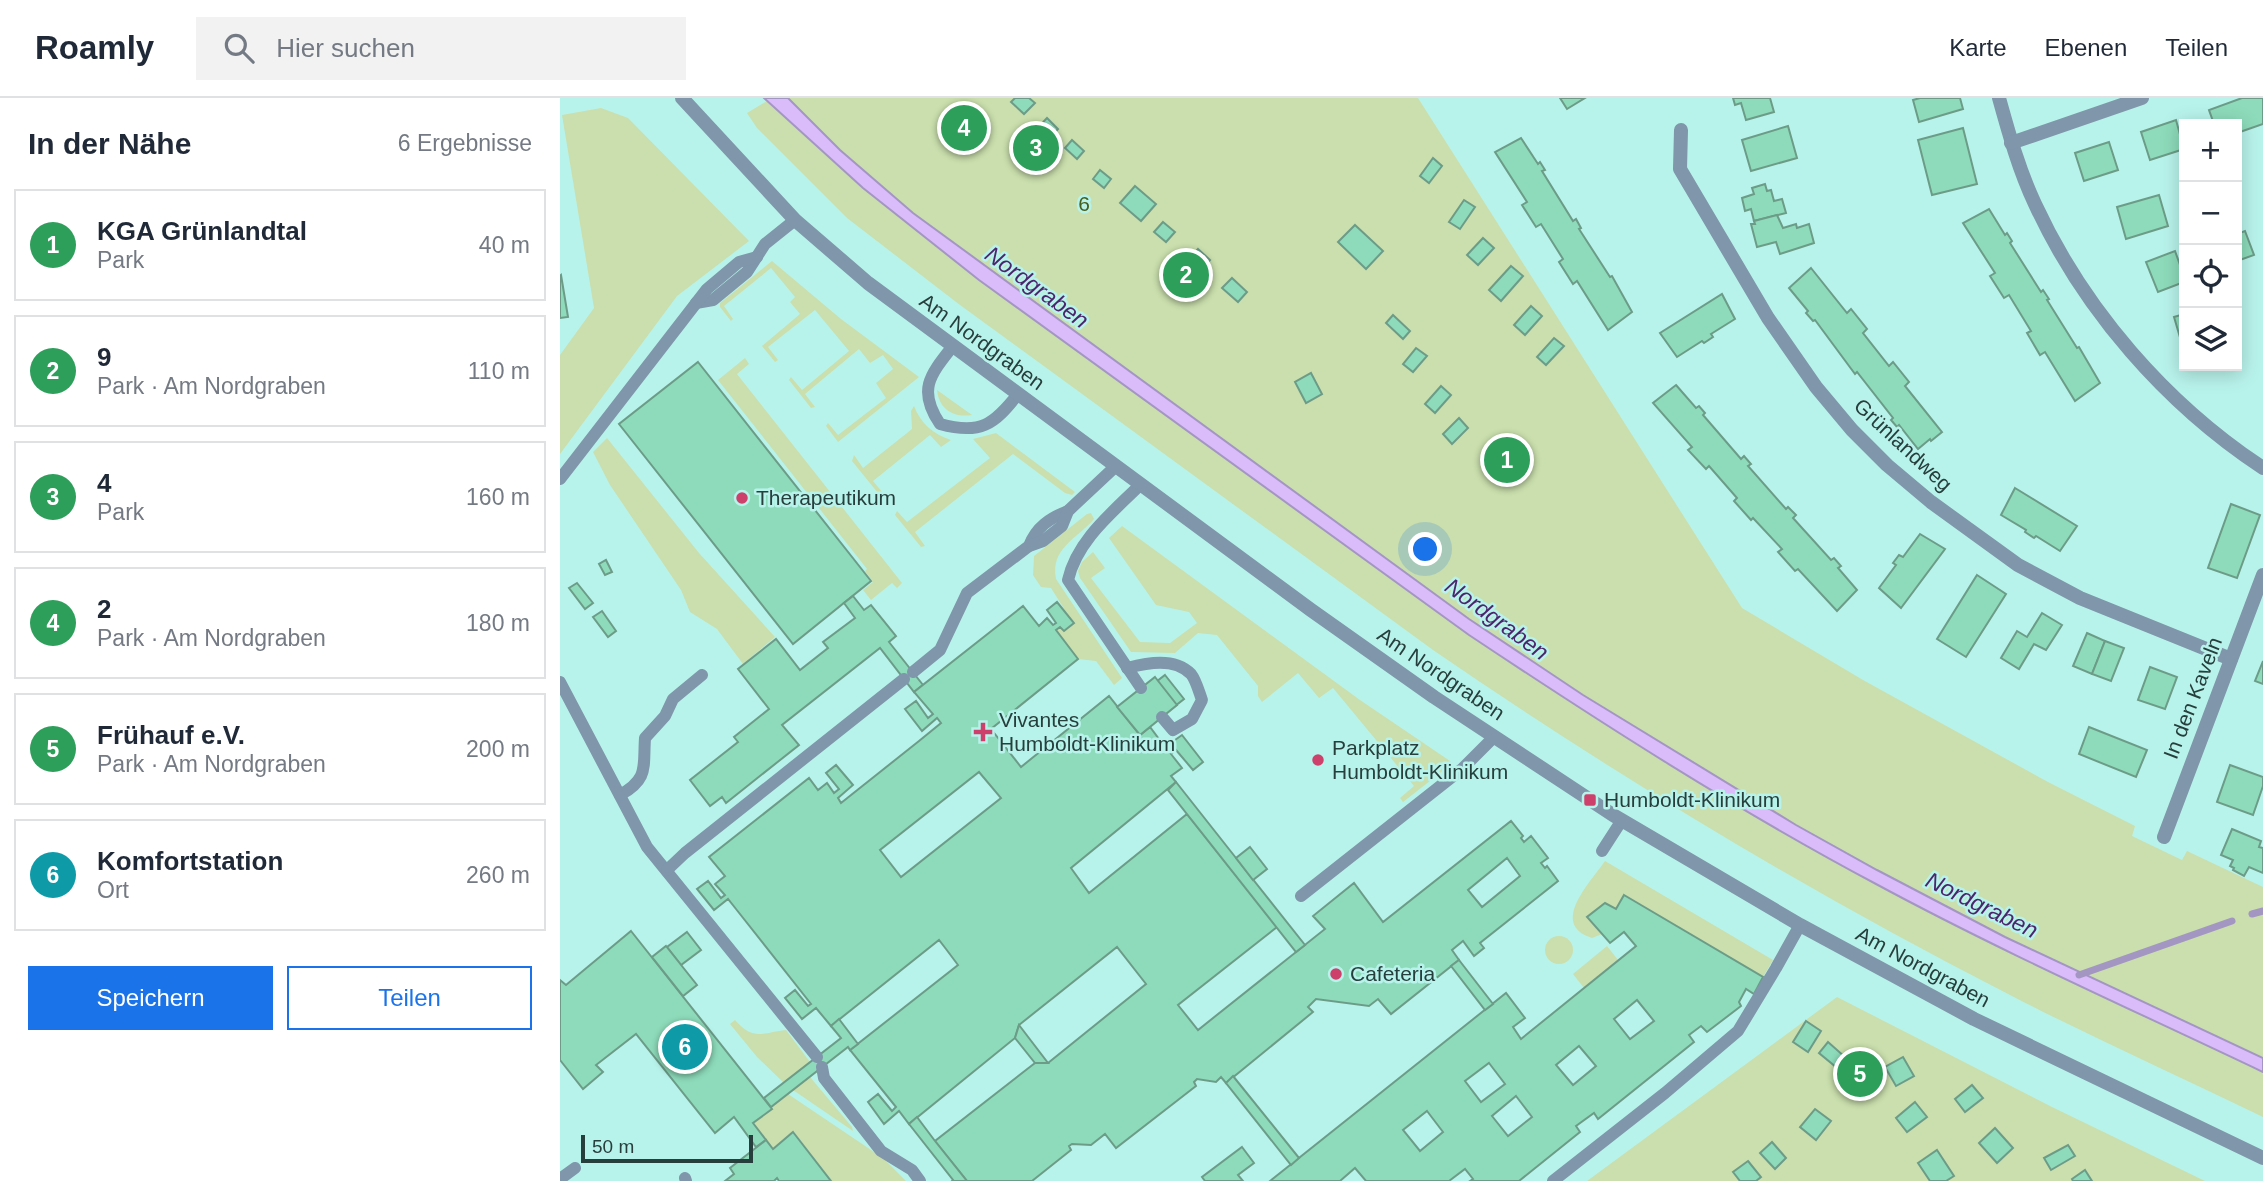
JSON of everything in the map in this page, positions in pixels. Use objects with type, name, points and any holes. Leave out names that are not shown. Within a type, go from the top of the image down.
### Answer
[{"type":"street","name":"Am Nordgraben","points":[[682,98],[794,220],[868,283],[1311,610],[1494,737],[1622,820],[1800,925],[1974,1019],[2263,1158]]},
{"type":"street","points":[[1999,98],[2011,143],[2035,203],[2061,254],[2088,296],[2119,338],[2191,411],[2218,436],[2263,468]]},
{"type":"street","points":[[2011,143],[2142,98]]},
{"type":"street","name":"Grünlandweg","points":[[1681,130],[1680,169],[1768,318],[1816,387],[1852,430],[1887,465],[1931,502],[2018,565],[2080,598],[2231,659]]},
{"type":"street","name":"In den Kaveln","points":[[2164,837],[2263,575]]},
{"type":"lane","points":[[560,479],[707,289],[738,262],[757,257],[765,244],[794,220]]},
{"type":"lane","points":[[953,346],[928,380],[929,407],[940,424],[959,429],[995,421],[1018,394]]},
{"type":"lane","points":[[667,870],[940,650],[967,593],[1029,545],[1034,532],[1053,517],[1068,512],[1116,466]]},
{"type":"lane","points":[[1140,484],[1084,545],[1072,564],[1068,580],[1140,688]]},
{"type":"lane","points":[[1127,668],[1156,661],[1184,669],[1193,675],[1202,699],[1192,719],[1173,730],[1162,717]]},
{"type":"lane","points":[[620,795],[641,780],[645,766],[645,738],[665,716],[673,699],[702,675]]},
{"type":"lane","points":[[560,682],[647,847],[820,1062],[824,1078],[881,1151],[912,1170],[920,1181]]},
{"type":"lane","points":[[1301,896],[1462,769],[1494,737]]},
{"type":"lane","points":[[1602,851],[1622,820]]},
{"type":"lane","points":[[1553,1181],[1665,1093],[1738,1031],[1800,925]]},
{"type":"lane","points":[[560,1179],[575,1168]]},
{"type":"green space","name":"6","points":[[772,98],[1418,98],[1742,608],[1863,680],[2048,782],[2135,826],[2132,836],[2182,860],[2187,851],[2263,887],[2263,1117],[2041,1011],[1788,875],[1573,743],[1433,650],[960,305],[847,218],[757,128],[747,113]]},
{"type":"green space","points":[[601,108],[628,118],[749,241],[677,296],[560,454],[560,355],[594,308],[562,115]]},
{"type":"green space","points":[[772,261],[841,319],[919,377],[838,442],[826,426],[828,423],[838,435],[886,398],[876,383],[893,369],[883,355],[870,363],[859,349],[805,394],[815,407],[811,408],[789,380],[791,377],[802,390],[849,351],[815,310],[768,347],[778,360],[775,362],[762,346],[800,314],[790,302],[795,297],[771,268],[724,306],[733,319],[731,321],[720,307],[720,303]]},
{"type":"green space","points":[[745,358],[749,364],[737,374],[902,583],[897,588],[892,583],[871,600],[863,590],[873,582],[865,571],[867,569],[718,380]]},
{"type":"green space","points":[[937,390],[972,415],[959,415],[948,411],[938,397]]},
{"type":"green space","points":[[914,406],[928,428],[951,440],[941,447],[930,435],[873,481],[883,493],[878,493],[852,461],[854,455],[863,468],[912,429],[911,411]]},
{"type":"green space","points":[[996,433],[1075,492],[1072,495],[1065,493],[1013,454],[915,532],[925,546],[921,547],[895,515],[897,511],[907,522],[990,458],[973,439]]},
{"type":"green space","points":[[607,438],[699,553],[775,637],[743,664],[717,629],[690,612],[681,590],[610,485],[593,452]]},
{"type":"green space","points":[[1091,513],[1094,519],[1066,545],[1057,559],[1056,579],[1122,678],[1114,685],[1096,661],[1078,659],[1056,630],[1060,627],[1064,631],[1073,623],[1051,588],[1041,587],[1033,575],[1034,556]]},
{"type":"green space","points":[[1122,526],[1360,700],[1453,763],[1403,802],[1400,798],[1414,786],[1333,688],[1319,698],[1298,673],[1262,702],[1258,696],[1258,686],[1217,635],[1198,633],[1175,653],[1131,652],[1080,578],[1078,571],[1082,562],[1093,552],[1105,568],[1091,578],[1140,642],[1170,643],[1197,623],[1189,612],[1156,605],[1109,538]]},
{"type":"green space","points":[[1605,861],[1773,960],[1763,977],[1624,895],[1616,909],[1605,903],[1588,917],[1602,934],[1592,938],[1580,932],[1574,923],[1573,913],[1583,891]]},
{"type":"green space","points":[[1559,936],[1569,940],[1573,950],[1569,960],[1559,964],[1549,960],[1545,950],[1549,940]]},
{"type":"green space","points":[[1607,946],[1618,960],[1584,988],[1573,974]]},
{"type":"green space","points":[[1837,997],[2052,1107],[2205,1181],[1587,1181]]},
{"type":"green space","points":[[735,1020],[748,1031],[759,1034],[786,1030],[810,1062],[784,1083],[757,1057],[730,1024]]},
{"type":"green space","points":[[810,1077],[852,1127],[853,1131],[793,1090]]},
{"type":"green space","points":[[788,1094],[883,1158],[906,1181],[832,1181],[794,1132],[773,1149],[753,1123]]},
{"type":"shaded area","points":[[764,98],[788,98],[840,150],[913,213],[1469,619],[1583,695],[1796,825],[1877,870],[2005,937],[2263,1058],[2263,1072],[2020,957],[1876,884],[1720,795],[1568,700],[1469,635],[979,280],[863,188]]},
{"type":"building","points":[[1015,98],[1029,98],[1035,103],[1024,114],[1011,102]]},
{"type":"building","points":[[1560,98],[1585,98],[1567,109]]},
{"type":"building","points":[[1733,98],[1770,98],[1774,112],[1746,120],[1741,103],[1735,105]]},
{"type":"building","points":[[1960,98],[1963,109],[1919,122],[1913,100]]},
{"type":"building","points":[[2242,98],[2263,98],[2263,124],[2242,131],[2242,119],[2212,119],[2209,110]]},
{"type":"building","points":[[1047,118],[1058,129],[1042,146],[1031,135]]},
{"type":"building","points":[[2176,120],[2179,151],[2150,160],[2141,132]]},
{"type":"building","points":[[1788,126],[1797,158],[1751,171],[1742,140]]},
{"type":"building","points":[[1963,128],[1977,184],[1932,195],[1918,140]]},
{"type":"building","points":[[1521,138],[1538,164],[1540,162],[1545,170],[1542,171],[1573,221],[1576,219],[1581,228],[1579,229],[1610,277],[1612,276],[1632,312],[1608,330],[1577,281],[1573,284],[1559,262],[1563,259],[1541,224],[1536,227],[1522,205],[1527,202],[1495,152]]},
{"type":"building","points":[[1072,140],[1084,151],[1077,159],[1065,148]]},
{"type":"building","points":[[2109,142],[2118,170],[2084,181],[2075,153]]},
{"type":"building","points":[[1433,158],[1442,166],[1429,183],[1420,176]]},
{"type":"building","points":[[1100,170],[1111,179],[1104,188],[1093,179]]},
{"type":"building","points":[[1765,184],[1767,191],[1771,190],[1774,201],[1782,199],[1786,213],[1754,221],[1751,209],[1745,211],[1742,198],[1754,194],[1752,188]]},
{"type":"building","points":[[1135,186],[1156,204],[1141,221],[1120,203]]},
{"type":"building","points":[[2159,195],[2168,226],[2126,239],[2117,207]]},
{"type":"building","points":[[1464,200],[1475,207],[1460,229],[1449,222]]},
{"type":"building","points":[[1989,209],[2005,235],[2007,233],[2012,241],[2010,243],[2041,292],[2043,290],[2049,299],[2047,300],[2100,383],[2075,401],[2045,352],[2040,355],[2027,333],[2031,331],[2009,295],[2004,298],[1990,276],[1995,273],[1963,223]]},
{"type":"building","points":[[1777,215],[1783,228],[1796,224],[1797,228],[1809,224],[1814,243],[1780,254],[1776,242],[1757,247],[1751,224]]},
{"type":"building","points":[[1163,222],[1175,232],[1166,242],[1154,232]]},
{"type":"building","points":[[1355,225],[1383,251],[1366,269],[1338,242]]},
{"type":"building","points":[[2245,231],[2254,255],[2242,259],[2242,245],[2242,232]]},
{"type":"building","points":[[1483,238],[1494,248],[1478,265],[1467,255]]},
{"type":"building","points":[[1198,249],[1210,260],[1202,269],[1189,259]]},
{"type":"building","points":[[2175,251],[2179,262],[2179,284],[2158,292],[2146,262]]},
{"type":"building","points":[[1511,266],[1523,276],[1501,301],[1489,290]]},
{"type":"building","points":[[1811,268],[1847,313],[1851,309],[1867,329],[1863,333],[1889,366],[1893,362],[1909,382],[1905,386],[1942,432],[1931,441],[1930,439],[1918,449],[1899,425],[1897,427],[1891,420],[1893,418],[1857,372],[1855,374],[1815,320],[1806,313],[1808,311],[1789,288]]},
{"type":"building","points":[[560,276],[568,317],[560,318]]},
{"type":"building","points":[[1232,278],[1247,292],[1238,302],[1222,288]]},
{"type":"building","points":[[1722,294],[1735,319],[1711,334],[1713,337],[1704,343],[1702,341],[1677,357],[1660,333]]},
{"type":"building","points":[[1531,306],[1542,316],[1525,335],[1514,325]]},
{"type":"building","points":[[1393,315],[1410,331],[1403,339],[1386,323]]},
{"type":"building","points":[[2179,316],[2179,334],[2174,317]]},
{"type":"building","points":[[1554,338],[1564,346],[1546,365],[1537,357]]},
{"type":"building","points":[[1416,348],[1427,356],[1413,372],[1403,364]]},
{"type":"building","name":"Therapeutikum","points":[[698,362],[871,581],[793,644],[619,424]]},
{"type":"building","points":[[1311,373],[1322,394],[1306,403],[1295,382]]},
{"type":"building","points":[[1676,385],[1696,408],[1699,406],[1705,413],[1703,415],[1741,459],[1744,456],[1751,464],[1748,466],[1786,509],[1788,507],[1796,515],[1793,518],[1831,560],[1834,558],[1841,566],[1838,568],[1857,590],[1837,611],[1798,569],[1795,571],[1778,552],[1782,549],[1734,501],[1737,498],[1709,466],[1706,469],[1688,450],[1692,447],[1653,403]]},
{"type":"building","points":[[1441,386],[1451,395],[1435,413],[1425,404]]},
{"type":"building","points":[[1459,418],[1468,428],[1452,444],[1443,434]]},
{"type":"building","points":[[2015,488],[2077,526],[2060,551],[2036,536],[2034,538],[2001,515]]},
{"type":"building","points":[[2231,504],[2260,515],[2237,578],[2208,568]]},
{"type":"building","points":[[1920,534],[1945,549],[1901,608],[1879,588],[1896,565],[1893,563],[1899,555],[1903,557]]},
{"type":"building","points":[[606,560],[612,572],[605,575],[599,564]]},
{"type":"building","points":[[1977,575],[2006,594],[1966,657],[1937,639]]},
{"type":"building","points":[[577,583],[593,603],[585,609],[569,588]]},
{"type":"building","points":[[853,596],[864,610],[871,605],[896,636],[889,642],[923,685],[914,692],[880,648],[782,725],[799,745],[726,803],[722,797],[710,806],[690,780],[738,742],[734,737],[769,709],[738,669],[776,639],[800,670],[828,648],[823,642],[855,618],[844,603]]},
{"type":"building","points":[[1057,602],[1074,623],[1064,631],[1060,627],[1056,630],[1078,659],[991,729],[1021,767],[1109,696],[1140,735],[1150,727],[1165,747],[1182,735],[1203,762],[1193,770],[1176,750],[1171,754],[1182,768],[1171,776],[1176,782],[1071,868],[1089,893],[1187,814],[1277,927],[1178,1005],[1198,1030],[1325,929],[1313,916],[1354,883],[1383,922],[1511,821],[1523,836],[1521,838],[1524,842],[1531,836],[1548,858],[1541,863],[1545,868],[1547,866],[1558,881],[1480,943],[1484,948],[1474,956],[1463,941],[1452,950],[1459,960],[1391,1014],[1378,999],[1369,1006],[1316,999],[1308,1007],[1313,1012],[1226,1083],[1221,1077],[1216,1082],[1197,1079],[1194,1082],[1196,1086],[1116,1148],[1105,1134],[1091,1145],[1072,1144],[1069,1146],[1071,1150],[1032,1181],[967,1181],[935,1141],[1035,1063],[1048,1063],[1146,984],[1117,947],[1019,1025],[1015,1038],[909,1124],[899,1111],[884,1124],[868,1102],[878,1094],[892,1111],[896,1107],[850,1050],[958,965],[939,940],[831,1026],[816,1008],[802,1019],[785,998],[795,990],[808,1006],[811,1004],[728,899],[714,910],[697,889],[708,881],[721,898],[725,895],[715,884],[725,876],[709,857],[809,778],[818,790],[827,783],[834,793],[839,789],[826,773],[836,765],[853,785],[838,798],[841,803],[919,741],[941,723],[937,718],[922,731],[905,709],[916,701],[928,718],[933,714],[914,692],[1023,606],[1039,626],[1047,618],[1053,625],[1056,623],[1047,610]],"holes":[[[979,772],[1001,798],[901,877],[880,850]],[[1507,858],[1520,876],[1482,907],[1468,890]]]},
{"type":"building","points":[[602,611],[616,631],[608,637],[593,617]]},
{"type":"building","points":[[2042,613],[2062,625],[2046,650],[2034,644],[2019,669],[2001,658],[2017,631],[2027,637]]},
{"type":"building","points":[[2087,633],[2105,641],[2092,674],[2073,666]]},
{"type":"building","points":[[2105,641],[2124,648],[2111,681],[2092,674]]},
{"type":"building","points":[[2263,661],[2263,684],[2255,681]]},
{"type":"building","points":[[2150,667],[2177,677],[2165,709],[2138,700]]},
{"type":"building","points":[[1165,675],[1184,699],[1175,706],[1156,682]]},
{"type":"building","points":[[1155,677],[1177,705],[1140,735],[1117,707]]},
{"type":"building","points":[[2089,727],[2147,750],[2136,777],[2079,754]]},
{"type":"building","points":[[2230,765],[2263,777],[2263,786],[2253,815],[2217,802]]},
{"type":"building","points":[[1176,782],[1305,945],[1296,952],[1168,790]]},
{"type":"building","points":[[2232,829],[2261,841],[2259,847],[2263,848],[2263,873],[2249,867],[2244,876],[2230,866],[2233,860],[2221,855]]},
{"type":"building","points":[[1250,847],[1267,869],[1253,880],[1236,858]]},
{"type":"building","points":[[1624,895],[1763,977],[1754,994],[1746,989],[1739,1002],[1741,1006],[1707,1032],[1701,1026],[1689,1035],[1694,1042],[1598,1119],[1594,1113],[1576,1126],[1580,1132],[1519,1181],[1470,1181],[1473,1179],[1465,1169],[1449,1181],[1366,1181],[1355,1168],[1340,1181],[1270,1181],[1506,993],[1525,1018],[1513,1027],[1521,1039],[1636,946],[1624,932],[1610,943],[1587,917],[1605,903],[1616,909]],"holes":[[[1637,1000],[1654,1021],[1630,1039],[1614,1019]],[[1579,1046],[1596,1066],[1573,1085],[1556,1065]],[[1489,1063],[1505,1084],[1481,1102],[1465,1081]],[[1516,1096],[1532,1117],[1508,1136],[1492,1116]],[[1427,1111],[1443,1132],[1420,1151],[1403,1130]]]},
{"type":"building","points":[[631,931],[772,1109],[753,1123],[766,1140],[756,1147],[734,1117],[715,1133],[636,1034],[596,1065],[603,1072],[583,1089],[560,1060],[560,980],[566,985]]},
{"type":"building","points":[[687,932],[701,950],[681,965],[667,947]]},
{"type":"building","points":[[666,946],[697,985],[683,996],[652,957]]},
{"type":"building","points":[[1459,960],[1493,1004],[1485,1010],[1451,966]]},
{"type":"building","points":[[839,1019],[858,1044],[850,1050],[848,1047],[771,1107],[764,1098],[841,1038],[831,1026]]},
{"type":"building","points":[[1806,1021],[1821,1031],[1808,1052],[1793,1042]]},
{"type":"building","points":[[1019,1025],[1048,1063],[1035,1063],[1015,1038]]},
{"type":"building","points":[[1828,1042],[1845,1057],[1836,1067],[1819,1053]]},
{"type":"building","points":[[1903,1057],[1914,1076],[1896,1086],[1885,1067]]},
{"type":"building","points":[[1233,1076],[1299,1158],[1291,1165],[1226,1083]]},
{"type":"building","points":[[1972,1085],[1983,1098],[1965,1112],[1955,1099]]},
{"type":"building","points":[[1915,1102],[1927,1117],[1907,1132],[1896,1118]]},
{"type":"building","points":[[1815,1109],[1831,1121],[1816,1140],[1800,1127]]},
{"type":"building","points":[[917,1117],[967,1181],[952,1181],[909,1124]]},
{"type":"building","points":[[1995,1128],[2013,1148],[1997,1163],[1979,1143]]},
{"type":"building","points":[[793,1132],[831,1181],[779,1181],[777,1178],[774,1181],[725,1181],[734,1174],[730,1168],[766,1140],[773,1149]]},
{"type":"building","points":[[1772,1142],[1786,1158],[1775,1169],[1760,1153]]},
{"type":"building","points":[[2068,1145],[2075,1156],[2051,1170],[2044,1158]]},
{"type":"building","points":[[1242,1147],[1254,1163],[1238,1175],[1243,1181],[1205,1181],[1202,1177]]},
{"type":"building","points":[[1937,1150],[1954,1176],[1946,1181],[1930,1181],[1918,1163]]},
{"type":"building","points":[[1748,1161],[1761,1177],[1756,1181],[1740,1181],[1733,1172]]},
{"type":"building","points":[[2085,1170],[2092,1181],[2073,1181],[2072,1179]]},
{"type":"waterway","points":[[2252,914],[2263,911]]},
{"type":"waterway","points":[[2079,975],[2232,921]]},
{"type":"place","name":"2","points":[[964,128]]},
{"type":"place","name":"4","points":[[1036,148]]},
{"type":"place","name":"9","points":[[1186,275]]},
{"type":"place","name":"KGA Grünlandtal","points":[[1507,460]]},
{"type":"place","name":"Therapeutikum","points":[[742,498]]},
{"type":"place","name":"Vivantes Humboldt-Klinikum","points":[[983,732]]},
{"type":"place","name":"Parkplatz Humboldt-Klinikum","points":[[1318,760]]},
{"type":"place","name":"Humboldt-Klinikum","points":[[1590,800]]},
{"type":"place","name":"Cafeteria","points":[[1336,974]]},
{"type":"place","name":"Komfortstation","points":[[685,1047]]},
{"type":"place","name":"Frühauf e.V.","points":[[1860,1074]]},
{"type":"water label","name":"Nordgraben","points":[[1037,287]]},
{"type":"water label","name":"Nordgraben","points":[[1497,619]]},
{"type":"water label","name":"Nordgraben","points":[[1982,905]]}]
